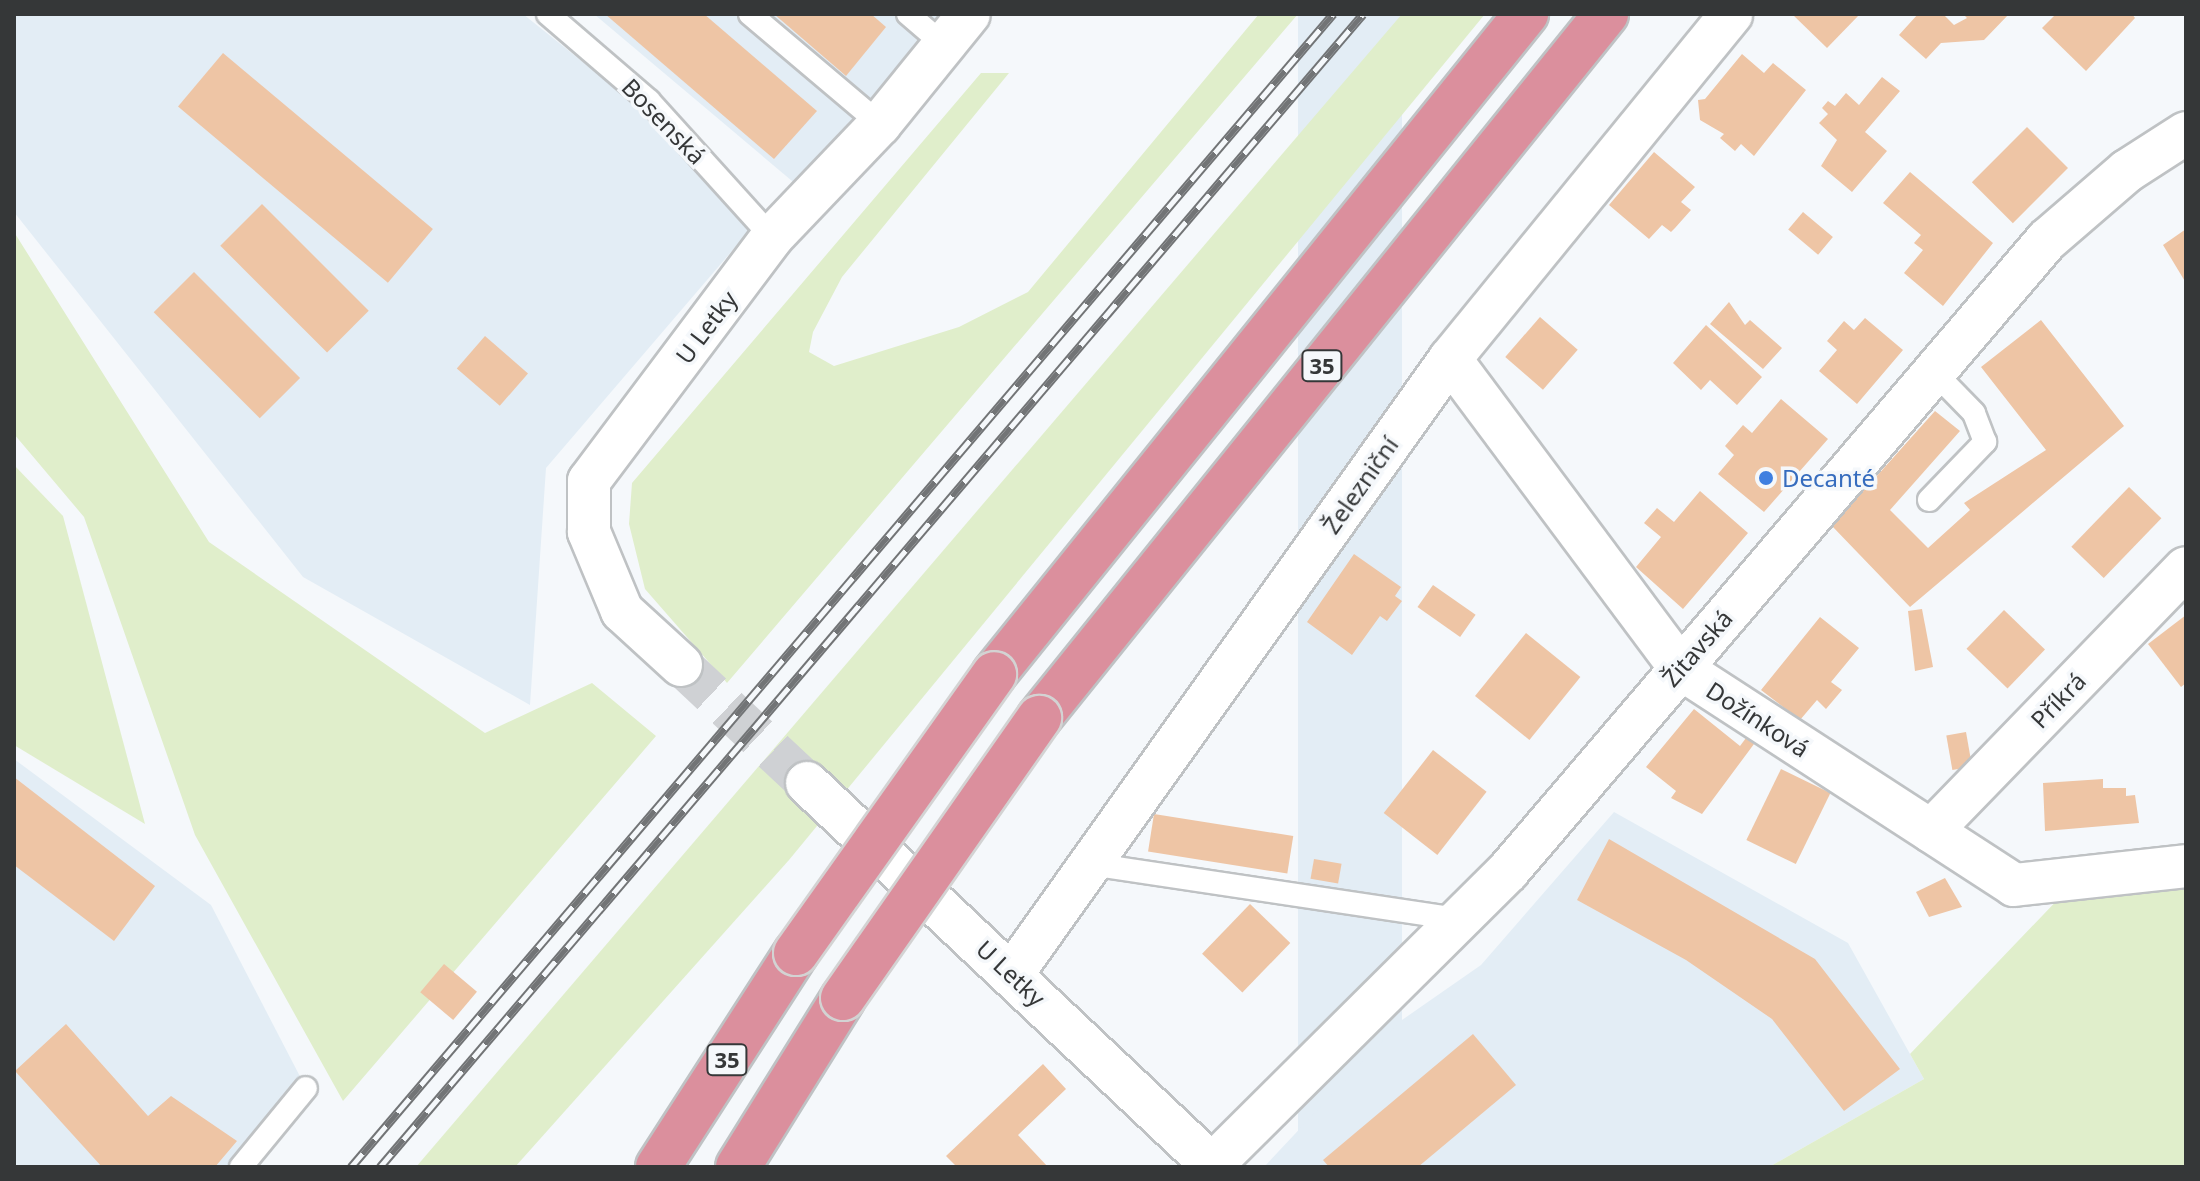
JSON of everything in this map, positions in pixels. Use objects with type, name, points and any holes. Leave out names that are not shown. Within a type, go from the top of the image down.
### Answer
[{"type":"highway","name":"35","points":[[658,1167],[796,953],[994,674],[1526,14]]},
{"type":"highway","name":"35","points":[[738,1167],[843,998],[1039,718],[1606,14]]},
{"type":"street","name":"Železniční","points":[[1012,974],[1450,359],[1731,14]]},
{"type":"street","name":"U Letky","points":[[681,665],[622,611],[589,532],[589,481],[772,237],[880,124],[956,29]]},
{"type":"street","name":"Žitavská","points":[[1211,1166],[1508,871],[2047,240],[2127,171],[2186,133]]},
{"type":"street","name":"Dožínková","points":[[1450,359],[1680,668],[2014,885],[2186,866]]},
{"type":"street","name":"Příkrá","points":[[1931,831],[2186,568]]},
{"type":"street","name":"U Letky","points":[[807,783],[1012,974],[1211,1166]]},
{"type":"lane","name":"Bosenská","points":[[548,14],[649,101],[772,237]]},
{"type":"lane","points":[[750,14],[880,124]]},
{"type":"lane","points":[[908,14],[956,29]]},
{"type":"lane","points":[[1929,500],[1985,442],[1974,413],[1934,372]]},
{"type":"lane","points":[[1090,864],[1459,919]]},
{"type":"lane","points":[[241,1167],[306,1088]]},
{"type":"shaded area","points":[[14,14],[523,14],[767,210],[546,468],[530,705],[303,577],[14,212]]},
{"type":"shaded area","points":[[594,14],[942,14],[798,186]]},
{"type":"shaded area","points":[[1298,14],[1402,14],[1402,1167],[1298,1167]]},
{"type":"shaded area","points":[[14,759],[211,905],[306,1088],[237,1167],[14,1167]]},
{"type":"shaded area","points":[[1614,812],[1848,943],[1924,1079],[1769,1167],[1264,1167],[1402,1020],[1481,965]]},
{"type":"green space","points":[[1259,14],[1298,14],[727,683],[645,589],[629,524],[632,483],[981,73],[1009,73],[842,277],[813,332],[809,352],[834,366],[959,327],[1028,292]]},
{"type":"green space","points":[[1402,14],[1485,14],[789,860],[515,1167],[416,1167]]},
{"type":"green space","points":[[14,232],[209,542],[485,733],[592,683],[656,736],[343,1101],[195,835],[84,517],[14,434]]},
{"type":"green space","points":[[14,465],[63,516],[145,824],[14,745]]},
{"type":"green space","points":[[2186,887],[2186,1167],[1769,1167],[1924,1079],[1910,1054],[2064,893]]},
{"type":"building","points":[[605,14],[704,14],[817,111],[774,159]]},
{"type":"building","points":[[774,14],[871,14],[886,27],[846,76]]},
{"type":"building","points":[[1792,14],[1860,14],[1827,48]]},
{"type":"building","points":[[1918,14],[1943,14],[1954,25],[1967,18],[1963,14],[2009,14],[1984,40],[1941,43],[1926,59],[1899,35]]},
{"type":"building","points":[[2056,14],[2132,14],[2135,18],[2086,71],[2042,28]]},
{"type":"building","points":[[223,53],[433,229],[388,283],[178,107]]},
{"type":"building","points":[[1742,54],[1764,73],[1773,63],[1806,90],[1754,156],[1741,144],[1735,151],[1720,138],[1724,134],[1700,120],[1698,100],[1705,99]]},
{"type":"building","points":[[1882,77],[1900,91],[1865,132],[1887,151],[1852,192],[1821,166],[1837,140],[1819,123],[1828,114],[1822,108],[1828,101],[1835,106],[1846,93],[1859,105]]},
{"type":"building","points":[[2027,127],[2068,168],[2013,223],[1972,182]]},
{"type":"building","points":[[1654,152],[1695,187],[1681,202],[1691,210],[1671,232],[1662,225],[1649,239],[1609,205]]},
{"type":"building","points":[[1910,172],[1993,243],[1943,306],[1904,273],[1923,250],[1914,243],[1921,235],[1883,203]]},
{"type":"building","points":[[262,204],[369,311],[327,352],[220,246]]},
{"type":"building","points":[[1803,212],[1833,237],[1818,255],[1788,230]]},
{"type":"building","points":[[2186,229],[2186,283],[2163,245]]},
{"type":"building","points":[[194,272],[300,378],[260,418],[154,312]]},
{"type":"building","points":[[1729,302],[1745,325],[1750,320],[1782,348],[1763,369],[1710,324]]},
{"type":"building","points":[[1540,317],[1578,350],[1543,390],[1505,357]]},
{"type":"building","points":[[1865,318],[1903,350],[1857,404],[1819,371],[1837,350],[1827,341],[1844,321],[1854,330]]},
{"type":"building","points":[[2041,320],[2124,426],[1910,607],[1832,526],[1935,411],[1960,431],[1890,510],[1928,548],[1970,510],[1964,503],[2046,450],[1981,367]]},
{"type":"building","points":[[1706,325],[1762,377],[1737,405],[1710,380],[1701,390],[1673,363]]},
{"type":"building","points":[[485,336],[528,373],[500,406],[457,368]]},
{"type":"building","points":[[1781,399],[1828,439],[1764,512],[1718,474],[1734,455],[1725,446],[1743,425],[1752,433]]},
{"type":"building","points":[[2129,487],[2161,518],[2104,578],[2071,547]]},
{"type":"building","points":[[1700,491],[1748,533],[1683,609],[1636,567],[1661,537],[1644,523],[1657,508],[1674,522]]},
{"type":"building","points":[[1354,554],[1401,587],[1395,596],[1402,601],[1387,621],[1380,616],[1352,655],[1307,622]]},
{"type":"building","points":[[1433,585],[1476,615],[1460,637],[1418,607]]},
{"type":"building","points":[[1922,609],[1933,667],[1915,671],[1908,611]]},
{"type":"building","points":[[2004,610],[2045,650],[2007,688],[1966,649]]},
{"type":"building","points":[[2186,615],[2186,683],[2181,687],[2148,644]]},
{"type":"building","points":[[1820,617],[1859,648],[1831,682],[1842,690],[1826,709],[1817,700],[1800,720],[1761,690]]},
{"type":"building","points":[[1526,633],[1580,677],[1529,740],[1475,696]]},
{"type":"building","points":[[1694,709],[1740,746],[1746,738],[1754,744],[1702,814],[1671,798],[1676,791],[1646,767]]},
{"type":"building","points":[[1966,732],[1972,766],[1952,770],[1946,735]]},
{"type":"building","points":[[1433,750],[1487,792],[1437,855],[1384,813]]},
{"type":"building","points":[[1781,769],[1830,793],[1796,864],[1746,840]]},
{"type":"building","points":[[14,777],[155,886],[114,941],[14,865]]},
{"type":"building","points":[[2103,779],[2103,788],[2126,788],[2126,796],[2135,795],[2139,823],[2045,831],[2043,783]]},
{"type":"building","points":[[1154,814],[1293,836],[1287,874],[1148,852]]},
{"type":"building","points":[[1609,839],[1815,959],[1900,1069],[1844,1111],[1772,1019],[1686,960],[1577,900]]},
{"type":"building","points":[[1314,859],[1342,864],[1338,884],[1311,879]]},
{"type":"building","points":[[1945,878],[1962,907],[1929,917],[1916,892]]},
{"type":"building","points":[[1250,904],[1290,943],[1242,993],[1202,954]]},
{"type":"building","points":[[444,964],[477,992],[453,1020],[420,992]]},
{"type":"building","points":[[66,1024],[148,1116],[171,1096],[237,1141],[215,1167],[102,1167],[15,1071]]},
{"type":"building","points":[[1473,1034],[1516,1085],[1418,1167],[1329,1167],[1323,1160]]},
{"type":"building","points":[[1043,1064],[1066,1089],[1018,1135],[1048,1167],[957,1167],[946,1156]]},
{"type":"tunnel","points":[[681,665],[807,783]]},
{"type":"railway","points":[[351,1167],[1333,14]]},
{"type":"railway","points":[[380,1167],[1363,14]]},
{"type":"place","name":"Decanté","points":[[1766,478]]}]
